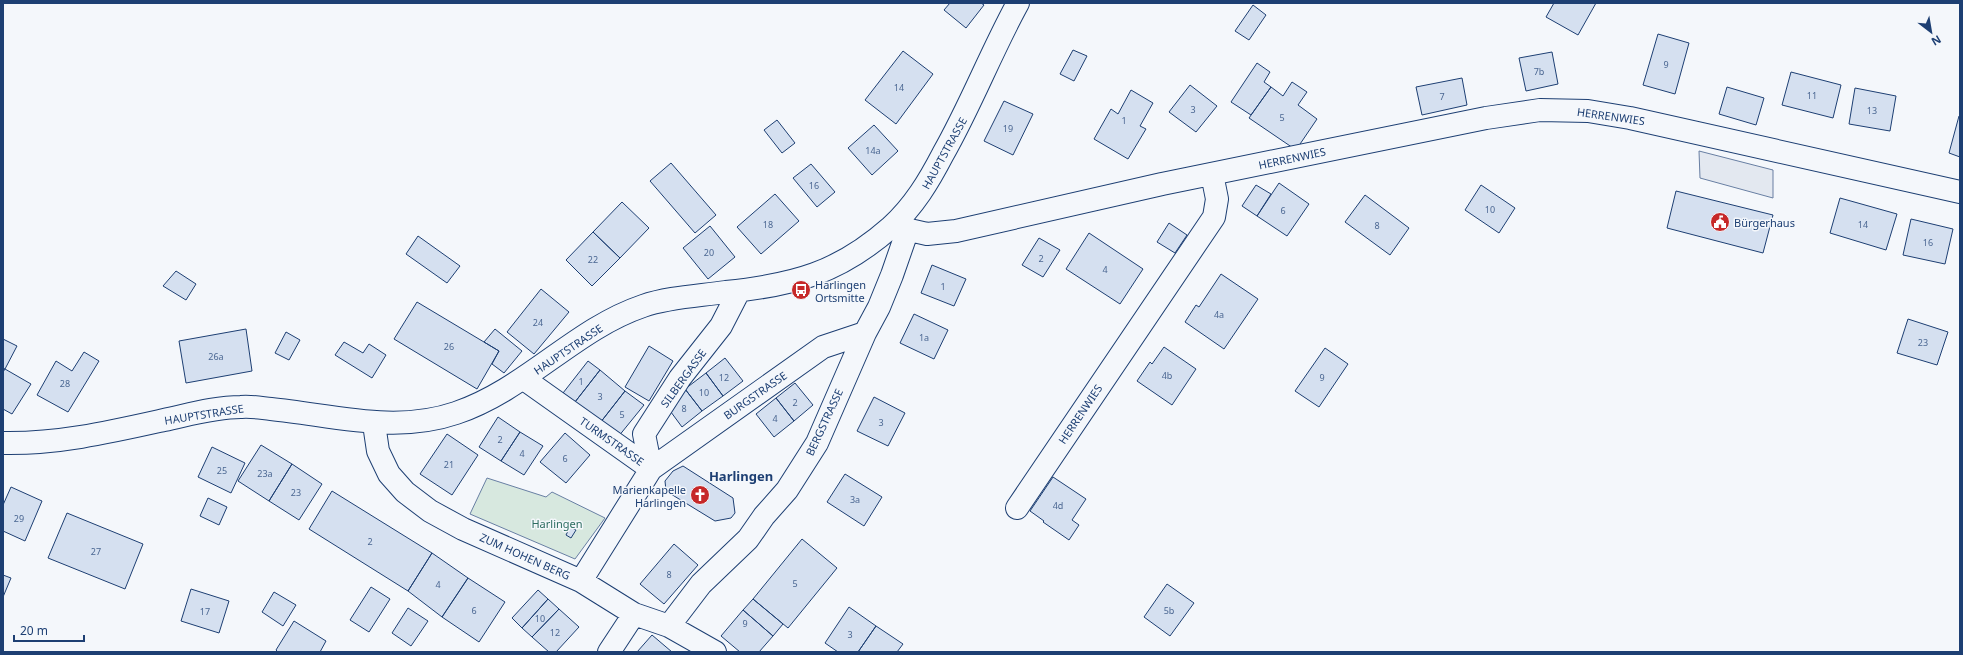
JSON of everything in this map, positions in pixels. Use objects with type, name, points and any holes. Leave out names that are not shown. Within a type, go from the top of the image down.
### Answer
[{"type":"street","name":"HAUPTSTRASSE","points":[[3,443],[32,443],[79,438],[193,414],[240,406],[296,412],[374,424],[421,422],[454,414],[482,403],[524,378],[591,331],[643,306],[684,297],[739,291],[798,281],[828,270],[900,227],[963,120],[1005,26],[1018,3]]},
{"type":"street","name":"HERRENWIES","points":[[900,227],[928,234],[956,231],[1212,174],[1486,118],[1540,110],[1588,111],[1630,118],[1960,192]]},
{"type":"street","name":"HERRENWIES","points":[[1017,508],[1214,217],[1217,199],[1212,174]]},
{"type":"street","name":"BERGSTRASSE","points":[[669,626],[701,584],[748,539],[764,516],[787,490],[817,443],[892,275],[900,227]]},
{"type":"street","name":"SILBERGASSE","points":[[651,469],[644,434],[680,378],[721,326],[739,291]]},
{"type":"street","name":"BURGSTRASSE","points":[[651,469],[823,347],[865,333]]},
{"type":"street","name":"TURMSTRASSE","points":[[524,378],[651,469],[581,581]]},
{"type":"street","name":"ZUM HOHEN BERG","points":[[374,424],[378,451],[389,474],[405,492],[430,511],[463,529],[581,581],[634,614],[669,626],[715,652]]},
{"type":"street","points":[[609,652],[634,614]]},
{"type":"green space","name":"Harlingen","points":[[487,478],[546,497],[552,492],[605,518],[575,559],[470,514]]},
{"type":"shaded area","points":[[1699,151],[1773,170],[1773,198],[1700,178]]},
{"type":"building","points":[[950,3],[981,3],[984,5],[966,28],[944,10]]},
{"type":"building","points":[[1554,3],[1596,3],[1578,35],[1546,17]]},
{"type":"building","points":[[1253,5],[1266,15],[1249,40],[1235,31]]},
{"type":"building","points":[[1658,34],[1689,43],[1675,94],[1643,85]]},
{"type":"building","points":[[1073,50],[1087,56],[1074,81],[1060,74]]},
{"type":"building","points":[[903,51],[933,74],[896,124],[865,100]]},
{"type":"building","points":[[1552,52],[1558,84],[1526,91],[1519,58]]},
{"type":"building","points":[[1257,63],[1270,72],[1264,82],[1271,87],[1251,115],[1231,102]]},
{"type":"building","points":[[1791,72],[1841,85],[1833,118],[1782,105]]},
{"type":"building","points":[[1462,78],[1467,105],[1422,115],[1416,87]]},
{"type":"building","points":[[1292,82],[1307,92],[1298,105],[1317,119],[1296,150],[1249,118],[1271,87],[1283,96]]},
{"type":"building","points":[[1190,85],[1217,106],[1196,132],[1169,112]]},
{"type":"building","points":[[1727,87],[1764,98],[1756,125],[1719,114]]},
{"type":"building","points":[[1855,88],[1896,96],[1890,131],[1849,124]]},
{"type":"building","points":[[1131,90],[1153,103],[1140,126],[1146,129],[1128,159],[1094,139],[1111,109],[1118,114]]},
{"type":"building","points":[[1004,101],[1033,114],[1013,155],[984,141]]},
{"type":"building","points":[[1960,116],[1960,157],[1949,153]]},
{"type":"building","points":[[777,120],[795,143],[782,153],[764,130]]},
{"type":"building","points":[[874,125],[898,151],[872,175],[848,148]]},
{"type":"building","points":[[671,163],[716,215],[695,233],[650,181]]},
{"type":"building","points":[[811,164],[835,192],[817,207],[793,178]]},
{"type":"building","points":[[1279,183],[1309,204],[1287,236],[1257,216]]},
{"type":"building","points":[[1256,185],[1271,194],[1257,216],[1242,206]]},
{"type":"building","points":[[1481,185],[1515,208],[1499,233],[1465,210]]},
{"type":"building","name":"Bürgerhaus","points":[[1676,191],[1773,215],[1763,253],[1667,228]]},
{"type":"building","points":[[775,194],[799,221],[761,254],[737,227]]},
{"type":"building","points":[[1365,195],[1409,228],[1390,255],[1345,222]]},
{"type":"building","points":[[1840,198],[1897,214],[1886,250],[1830,233]]},
{"type":"building","points":[[622,202],[649,228],[620,258],[593,232]]},
{"type":"building","points":[[1911,219],[1953,229],[1945,264],[1903,255]]},
{"type":"building","points":[[1169,223],[1187,235],[1175,253],[1157,242]]},
{"type":"building","points":[[710,226],[735,257],[708,279],[683,248]]},
{"type":"building","points":[[593,232],[620,258],[592,286],[566,260]]},
{"type":"building","points":[[1089,233],[1143,269],[1120,304],[1066,269]]},
{"type":"building","points":[[418,236],[460,266],[447,283],[406,254]]},
{"type":"building","points":[[1039,238],[1060,250],[1043,277],[1022,265]]},
{"type":"building","points":[[932,265],[966,279],[954,306],[921,293]]},
{"type":"building","points":[[176,271],[196,284],[186,300],[163,286]]},
{"type":"building","points":[[1221,274],[1258,299],[1224,349],[1185,322],[1196,305],[1199,307]]},
{"type":"building","points":[[541,289],[569,312],[534,354],[507,332]]},
{"type":"building","points":[[417,302],[499,351],[477,389],[394,339]]},
{"type":"building","points":[[914,314],[948,330],[934,359],[900,343]]},
{"type":"building","points":[[1908,319],[1948,332],[1937,365],[1897,353]]},
{"type":"building","points":[[246,329],[252,371],[186,383],[179,341]]},
{"type":"building","points":[[495,329],[522,351],[504,373],[492,364],[499,351],[484,342]]},
{"type":"building","points":[[286,332],[300,340],[289,360],[275,353]]},
{"type":"building","points":[[3,339],[17,346],[5,369],[3,368]]},
{"type":"building","points":[[344,342],[363,353],[369,344],[386,355],[372,378],[335,355]]},
{"type":"building","points":[[649,346],[673,361],[649,401],[625,387]]},
{"type":"building","points":[[1164,347],[1196,369],[1172,405],[1137,381],[1150,362],[1152,364]]},
{"type":"building","points":[[1325,348],[1348,364],[1319,407],[1295,391]]},
{"type":"building","points":[[84,352],[99,361],[68,412],[37,395],[56,361],[72,371]]},
{"type":"building","points":[[725,358],[743,381],[723,396],[706,373]]},
{"type":"building","points":[[588,361],[600,370],[575,402],[563,393]]},
{"type":"building","points":[[5,369],[31,384],[12,414],[3,409],[3,372]]},
{"type":"building","points":[[600,370],[625,391],[600,423],[575,402]]},
{"type":"building","points":[[706,373],[723,396],[702,411],[685,389]]},
{"type":"building","points":[[795,383],[813,405],[794,421],[776,398]]},
{"type":"building","points":[[685,389],[702,411],[682,427],[665,404]]},
{"type":"building","points":[[625,391],[644,405],[618,437],[600,423]]},
{"type":"building","points":[[874,397],[905,413],[888,446],[857,431]]},
{"type":"building","points":[[776,398],[794,421],[774,437],[756,414]]},
{"type":"building","points":[[498,417],[520,432],[501,461],[479,447]]},
{"type":"building","points":[[520,432],[543,446],[524,475],[501,461]]},
{"type":"building","points":[[565,433],[590,455],[566,483],[540,462]]},
{"type":"building","points":[[447,434],[478,455],[452,495],[420,474]]},
{"type":"building","points":[[261,445],[292,464],[269,501],[238,481]]},
{"type":"building","points":[[212,447],[245,463],[231,493],[198,477]]},
{"type":"building","points":[[292,464],[322,484],[299,520],[269,501]]},
{"type":"building","name":"Marienkapelle Harlingen","points":[[683,466],[733,498],[735,513],[731,518],[715,521],[666,491],[665,481],[673,471]]},
{"type":"building","points":[[845,474],[882,497],[864,526],[827,502]]},
{"type":"building","points":[[1053,477],[1086,499],[1072,520],[1079,525],[1069,540],[1030,511]]},
{"type":"building","points":[[11,487],[42,501],[25,541],[3,531],[3,505]]},
{"type":"building","points":[[332,491],[432,553],[408,591],[309,529]]},
{"type":"building","points":[[208,498],[227,507],[219,525],[200,516]]},
{"type":"building","points":[[67,513],[143,544],[125,589],[48,558]]},
{"type":"building","points":[[570,527],[576,530],[571,538],[566,535]]},
{"type":"building","points":[[802,539],[837,568],[788,628],[753,599]]},
{"type":"building","points":[[674,544],[698,565],[664,604],[640,584]]},
{"type":"building","points":[[432,553],[468,578],[442,617],[408,591]]},
{"type":"building","points":[[3,575],[11,578],[3,597]]},
{"type":"building","points":[[468,578],[505,602],[479,642],[442,617]]},
{"type":"building","points":[[1167,584],[1194,603],[1170,636],[1144,617]]},
{"type":"building","points":[[371,587],[390,599],[369,632],[350,620]]},
{"type":"building","points":[[191,589],[229,601],[219,633],[181,621]]},
{"type":"building","points":[[538,590],[548,599],[522,628],[512,618]]},
{"type":"building","points":[[274,592],[296,605],[283,626],[262,612]]},
{"type":"building","points":[[548,599],[559,609],[532,637],[522,628]]},
{"type":"building","points":[[753,599],[783,624],[773,636],[743,610]]},
{"type":"building","points":[[849,607],[876,626],[858,652],[838,652],[825,643]]},
{"type":"building","points":[[408,608],[428,621],[411,646],[392,633]]},
{"type":"building","points":[[559,609],[579,627],[556,652],[549,652],[532,637]]},
{"type":"building","points":[[743,610],[773,636],[759,652],[740,652],[721,636]]},
{"type":"building","points":[[294,621],[326,641],[320,652],[278,652],[276,650]]},
{"type":"building","points":[[876,626],[903,644],[897,652],[858,652]]},
{"type":"building","points":[[652,635],[672,652],[637,652]]},
{"type":"place","name":"Bürgerhaus","points":[[1720,222]]},
{"type":"place","name":"Harlingen Ortsmitte","points":[[801,290]]},
{"type":"place","name":"Marienkapelle Harlingen","points":[[700,495]]},
{"type":"district","name":"Harlingen","points":[[741,476]]}]
